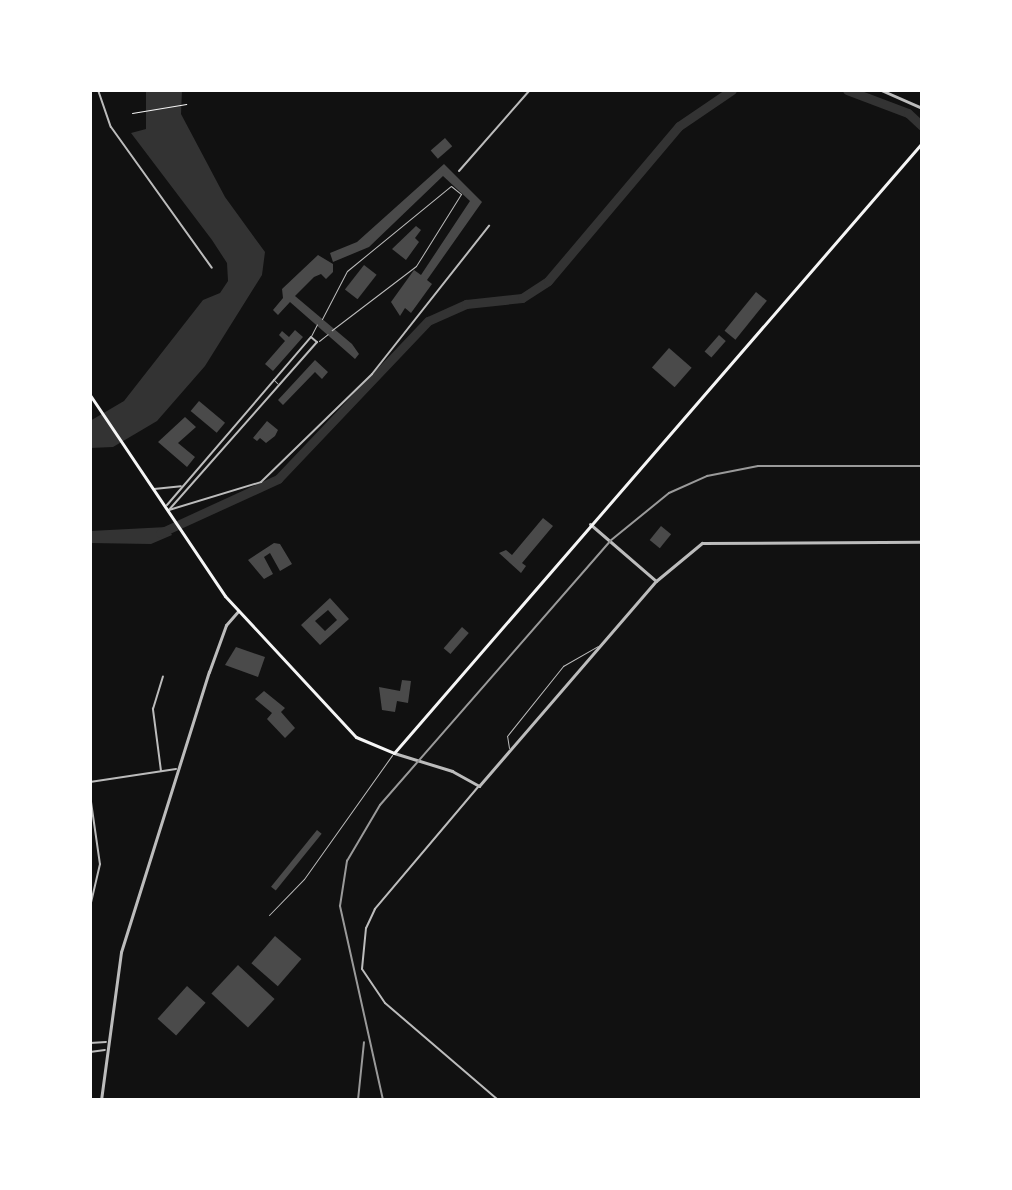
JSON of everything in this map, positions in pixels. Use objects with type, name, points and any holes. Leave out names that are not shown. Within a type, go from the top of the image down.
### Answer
[{"type":"main road","points":[[90,395],[238,611],[356,737],[394,753],[922,143]]},
{"type":"street","points":[[98,90],[111,127],[212,268]]},
{"type":"street","points":[[459,171],[530,90]]},
{"type":"street","points":[[881,90],[922,108]]},
{"type":"street","points":[[167,509],[261,482],[372,374],[489,226]]},
{"type":"street","points":[[311,337],[317,342],[279,385],[167,509],[182,486],[273,379],[311,337]]},
{"type":"street","points":[[154,489],[182,486]]},
{"type":"street","points":[[590,524],[656,581]]},
{"type":"street","points":[[498,1100],[385,1003],[362,969],[366,928],[375,909],[656,581],[702,543],[922,542]]},
{"type":"street","points":[[101,1100],[119,960],[214,656],[238,611]]},
{"type":"street","points":[[161,771],[153,709],[163,677]]},
{"type":"street","points":[[394,753],[452,771],[479,786]]},
{"type":"street","points":[[90,782],[177,769]]},
{"type":"street","points":[[90,795],[100,864],[90,907]]},
{"type":"street","points":[[90,1043],[108,1042]]},
{"type":"street","points":[[90,1052],[107,1050]]},
{"type":"lane","points":[[322,319],[347,271],[451,186],[461,194],[416,266],[332,330]]},
{"type":"lane","points":[[311,337],[317,324]]},
{"type":"lane","points":[[317,342],[328,334]]},
{"type":"lane","points":[[273,379],[279,385]]},
{"type":"lane","points":[[509,751],[507,736],[563,666],[602,644]]},
{"type":"lane","points":[[269,915],[304,879],[394,753]]},
{"type":"path","points":[[132,113],[186,104]]},
{"type":"shaded area","points":[[146,90],[182,90],[181,114],[225,197],[265,252],[262,275],[205,366],[157,421],[113,447],[90,448],[90,421],[124,401],[203,300],[220,293],[228,281],[227,263],[212,240],[131,133],[146,129]]},
{"type":"shaded area","points":[[167,527],[172,535],[151,544],[90,543],[90,531]]},
{"type":"building","points":[[445,138],[452,146],[438,159],[431,150]]},
{"type":"building","points":[[444,164],[482,202],[427,280],[432,284],[411,313],[405,308],[400,316],[391,302],[414,270],[421,275],[470,201],[443,176],[369,247],[333,262],[330,253],[357,242]]},
{"type":"building","points":[[416,226],[421,230],[415,238],[419,242],[406,260],[392,249]]},
{"type":"building","points":[[318,255],[333,264],[333,272],[326,279],[321,274],[314,277],[295,296],[352,344],[359,354],[355,359],[290,302],[278,315],[273,310],[283,298],[282,289]]},
{"type":"building","points":[[364,265],[377,275],[358,299],[345,289]]},
{"type":"building","points":[[756,292],[767,301],[735,340],[725,331]]},
{"type":"building","points":[[295,330],[303,337],[273,371],[265,364],[285,341],[279,335],[282,331],[289,337]]},
{"type":"building","points":[[719,335],[726,341],[711,358],[705,352]]},
{"type":"building","points":[[669,348],[692,368],[675,387],[652,368]]},
{"type":"building","points":[[315,360],[328,372],[322,379],[315,372],[283,405],[278,400]]},
{"type":"building","points":[[199,401],[225,423],[217,433],[191,411]]},
{"type":"building","points":[[185,417],[196,427],[178,443],[195,457],[187,467],[158,442]]},
{"type":"building","points":[[267,421],[278,430],[275,436],[266,443],[260,438],[257,441],[253,438]]},
{"type":"building","points":[[543,518],[553,526],[522,563],[526,566],[521,573],[499,553],[506,550],[512,555]]},
{"type":"building","points":[[661,526],[671,534],[660,548],[650,540]]},
{"type":"building","points":[[274,543],[280,544],[292,564],[280,571],[270,553],[264,557],[273,574],[264,579],[248,560]]},
{"type":"building","points":[[330,598],[349,619],[320,645],[301,625]],"holes":[[[328,610],[337,620],[325,631],[315,621]]]},
{"type":"building","points":[[462,627],[469,633],[450,654],[444,648]]},
{"type":"building","points":[[236,647],[265,657],[258,677],[225,665]]},
{"type":"building","points":[[402,680],[411,681],[408,703],[397,701],[395,712],[382,710],[379,687],[400,691]]},
{"type":"building","points":[[264,691],[285,708],[281,712],[295,728],[285,738],[267,719],[272,713],[255,699]]},
{"type":"building","points":[[317,830],[322,834],[276,891],[271,887]]},
{"type":"building","points":[[275,936],[301,959],[278,986],[251,963]]},
{"type":"building","points":[[238,965],[275,999],[248,1028],[211,994]]},
{"type":"building","points":[[187,986],[206,1003],[176,1035],[158,1019]]},
{"type":"waterway","points":[[160,533],[278,479],[428,321],[466,304],[522,298],[548,281],[679,126],[732,90]]},
{"type":"waterway","points":[[847,90],[908,113],[922,126]]},
{"type":"railway","points":[[383,1100],[340,906],[347,861],[380,805],[610,541],[669,493],[707,476],[758,466],[922,466]]},
{"type":"railway","points":[[358,1100],[364,1042]]}]
